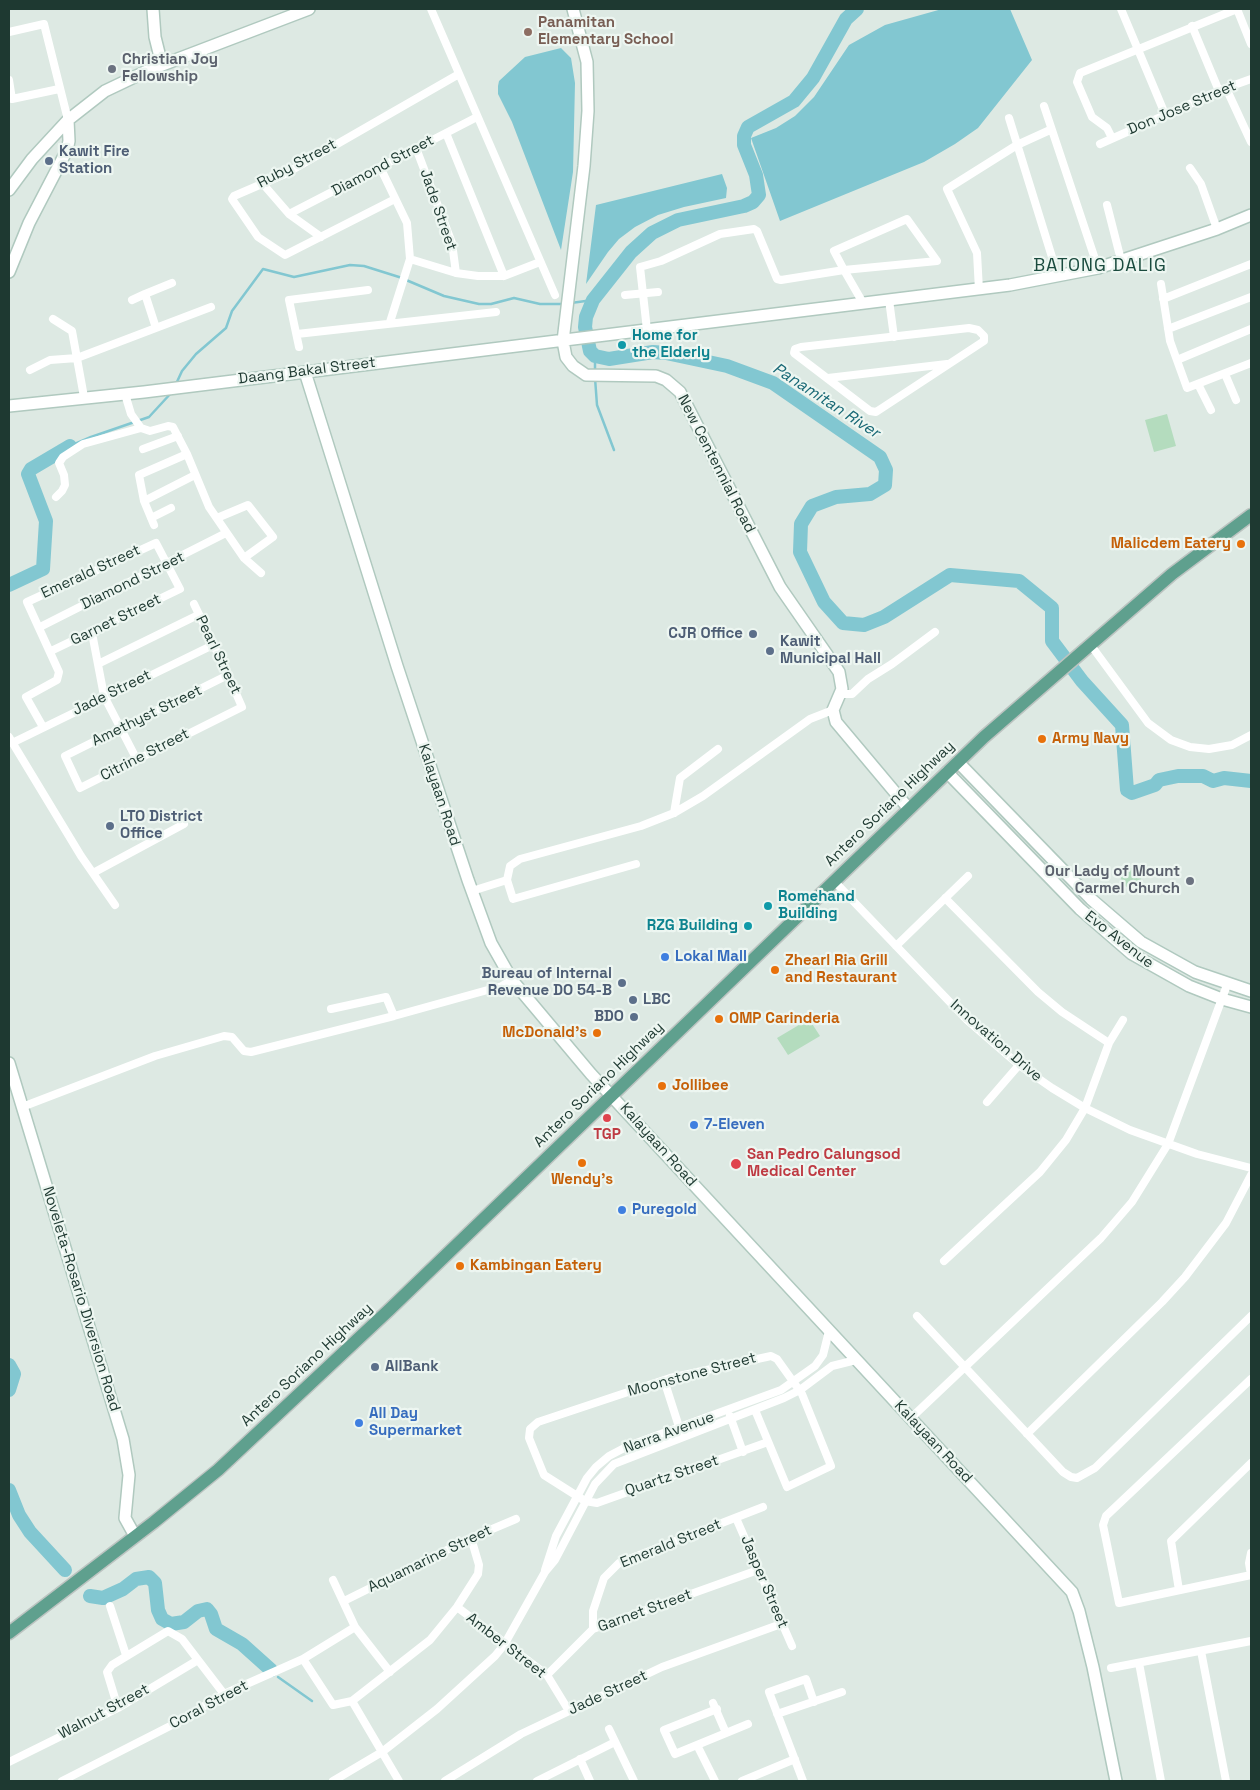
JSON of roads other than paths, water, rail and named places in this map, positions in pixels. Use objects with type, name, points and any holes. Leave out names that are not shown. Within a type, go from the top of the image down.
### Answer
[{"type":"main road","name":"Antero Soriano Highway","points":[[9,1633],[218,1470],[947,772],[1059,671],[1172,574],[1251,515]]},
{"type":"street","points":[[153,9],[155,37],[162,65]]},
{"type":"street","points":[[10,186],[68,120],[105,91],[162,65],[309,9]]},
{"type":"street","points":[[432,9],[476,117],[555,295]]},
{"type":"street","name":"New Centennial Road","points":[[573,9],[587,62],[588,111],[566,312],[568,340],[564,352],[569,362],[577,370],[595,376],[656,376],[666,380],[680,392],[780,587],[839,672],[842,684],[833,710]]},
{"type":"street","points":[[1121,9],[1166,114]]},
{"type":"street","points":[[1112,138],[1108,128],[1092,117],[1077,76],[1080,72],[1237,9],[1251,44]]},
{"type":"street","points":[[9,32],[44,24],[68,120],[69,141],[67,150],[29,223],[9,272]]},
{"type":"street","points":[[1192,26],[1218,91]]},
{"type":"street","name":"Ruby Street","points":[[395,199],[285,255],[258,237],[232,199],[234,196],[285,174],[458,74]]},
{"type":"street","points":[[9,80],[12,99],[59,89]]},
{"type":"street","name":"Don Jose Street","points":[[1100,144],[1218,91],[1251,80]]},
{"type":"street","points":[[1226,88],[1251,142]]},
{"type":"street","points":[[1044,106],[1050,130],[1098,268]]},
{"type":"street","name":"Diamond Street","points":[[288,214],[476,117]]},
{"type":"street","points":[[1009,118],[1052,257]]},
{"type":"street","points":[[979,290],[977,253],[947,190],[1017,146],[1050,130]]},
{"type":"street","points":[[446,133],[504,276]]},
{"type":"street","name":"Jade Street","points":[[416,148],[452,243],[456,273]]},
{"type":"street","points":[[380,167],[407,224],[410,261],[390,322]]},
{"type":"street","points":[[1190,168],[1201,184],[1217,229]]},
{"type":"street","points":[[262,184],[288,214],[321,237]]},
{"type":"street","points":[[1107,205],[1121,260]]},
{"type":"street","name":"Daang Bakal Street","points":[[9,406],[125,394],[979,290],[1098,268],[1217,229],[1251,215]]},
{"type":"street","points":[[647,330],[640,267],[661,261],[720,234],[754,229],[757,231],[777,278],[781,280],[844,270],[937,261],[907,218],[834,251],[844,270],[863,303]]},
{"type":"street","points":[[410,261],[456,273],[478,276],[504,276],[540,262]]},
{"type":"street","points":[[1163,299],[1251,264]]},
{"type":"street","points":[[132,300],[172,283]]},
{"type":"street","points":[[1161,284],[1168,330],[1187,388],[1251,363]]},
{"type":"street","points":[[299,347],[289,300],[368,290]]},
{"type":"street","points":[[625,295],[658,292]]},
{"type":"street","points":[[145,294],[156,328]]},
{"type":"street","points":[[1168,330],[1251,297]]},
{"type":"street","points":[[889,300],[894,337]]},
{"type":"street","points":[[30,370],[50,360],[77,358],[211,307]]},
{"type":"street","points":[[297,334],[390,322],[496,312]]},
{"type":"street","points":[[53,319],[72,331],[84,397]]},
{"type":"street","points":[[969,328],[978,330],[984,336],[984,341],[949,364],[876,412],[870,411],[794,353],[795,349],[969,328]]},
{"type":"street","points":[[1177,360],[1251,330]]},
{"type":"street","points":[[828,378],[949,364]]},
{"type":"street","name":"Kalayaan Road","points":[[305,372],[397,666],[472,891],[491,943],[512,980],[611,1095],[1072,1592],[1079,1611],[1093,1666],[1116,1781]]},
{"type":"street","points":[[1224,374],[1236,400]]},
{"type":"street","points":[[1198,384],[1211,410]]},
{"type":"street","points":[[125,394],[131,414],[140,427],[150,431],[168,426],[173,427],[187,454],[203,496],[244,558],[261,574]]},
{"type":"street","points":[[56,497],[62,492],[65,485],[64,475],[59,463],[62,457],[83,444],[140,427]]},
{"type":"street","points":[[143,449],[178,436]]},
{"type":"street","points":[[171,508],[153,521],[144,501],[139,476],[187,454]]},
{"type":"street","points":[[144,501],[195,475]]},
{"type":"street","points":[[217,518],[248,505],[274,537],[244,558]]},
{"type":"street","name":"Diamond Street","points":[[40,626],[166,565],[226,533]]},
{"type":"street","name":"Emerald Street","points":[[40,626],[27,602],[156,543],[166,565]]},
{"type":"street","name":"Garnet Street","points":[[51,651],[92,633],[180,589],[166,565]]},
{"type":"street","name":"Pearl Street","points":[[194,604],[242,707]]},
{"type":"street","points":[[100,663],[198,615]]},
{"type":"street","points":[[40,626],[51,651],[59,677],[26,697],[43,727]]},
{"type":"street","points":[[840,694],[852,694],[868,679],[900,659],[935,632]]},
{"type":"street","points":[[92,633],[100,663],[104,696],[137,760]]},
{"type":"street","points":[[1090,644],[1148,723],[1171,740],[1190,747],[1209,749],[1232,745],[1251,735]]},
{"type":"street","name":"Jade Street","points":[[10,740],[43,727],[213,645]]},
{"type":"street","name":"Amethyst Street","points":[[65,756],[228,675]]},
{"type":"street","name":"Citrine Street","points":[[65,756],[80,788],[242,707]]},
{"type":"street","points":[[636,864],[513,899],[507,880],[510,866],[520,859],[641,826],[674,813],[703,796],[810,720],[833,710],[840,726],[909,809]]},
{"type":"street","points":[[10,740],[93,873],[116,905]]},
{"type":"street","points":[[674,813],[680,778],[718,749]]},
{"type":"street","name":"Evo Avenue","points":[[958,762],[1078,886],[1116,922],[1162,955],[1227,985],[1251,991]]},
{"type":"street","name":"Evo Avenue","points":[[947,772],[1060,890],[1106,934],[1155,968],[1222,999],[1251,1007]]},
{"type":"street","points":[[93,873],[184,824]]},
{"type":"street","points":[[896,946],[968,876]]},
{"type":"street","points":[[472,891],[507,880]]},
{"type":"street","name":"Innovation Drive","points":[[834,881],[967,1020],[1019,1064],[1085,1108],[1109,1121],[1168,1144],[1251,1168]]},
{"type":"street","points":[[945,898],[1044,997],[1086,1030],[1109,1043]]},
{"type":"street","points":[[1106,934],[1116,922]]},
{"type":"street","points":[[22,1107],[154,1056],[224,1036],[232,1037],[244,1051],[250,1052],[394,1016],[502,986],[512,980]]},
{"type":"street","points":[[911,1418],[1117,1220],[1145,1184],[1168,1144],[1227,985]]},
{"type":"street","points":[[331,1009],[386,997],[394,1016]]},
{"type":"street","points":[[944,1261],[1040,1172],[1066,1140],[1085,1108],[1109,1043],[1123,1020]]},
{"type":"street","name":"Noveleta-Rosario Diversion Road","points":[[9,1062],[123,1439],[129,1475],[125,1518],[135,1536]]},
{"type":"street","points":[[988,1102],[1019,1064]]},
{"type":"street","points":[[1027,1434],[1162,1302],[1185,1277],[1226,1224],[1251,1174]]},
{"type":"street","points":[[917,1316],[1062,1472],[1071,1477],[1082,1476],[1095,1468],[1251,1316]]},
{"type":"street","name":"Narra Avenue","points":[[333,1781],[382,1752],[437,1710],[504,1645],[544,1572],[556,1536],[576,1496],[587,1478],[609,1456],[628,1446],[681,1432],[729,1415],[782,1390],[819,1360],[829,1331]]},
{"type":"street","name":"Moonstone Street","points":[[576,1496],[544,1475],[530,1438],[530,1429],[538,1422],[664,1380],[771,1356],[777,1359],[800,1390],[831,1466],[787,1487],[768,1442]]},
{"type":"street","name":"Narra Avenue","points":[[729,1415],[756,1410],[800,1390],[832,1366],[856,1360]]},
{"type":"street","points":[[1251,1379],[1104,1520],[1119,1603],[1251,1575],[1249,1562],[1251,1553]]},
{"type":"street","points":[[664,1380],[681,1432]]},
{"type":"street","points":[[756,1410],[768,1442]]},
{"type":"street","points":[[729,1415],[743,1452]]},
{"type":"street","name":"Narra Avenue","points":[[544,1572],[555,1560],[594,1484],[614,1464],[681,1432]]},
{"type":"street","name":"Quartz Street","points":[[586,1501],[597,1503],[768,1442]]},
{"type":"street","points":[[1179,1590],[1171,1540],[1251,1463]]},
{"type":"street","points":[[576,1496],[586,1501]]},
{"type":"street","name":"Emerald Street","points":[[593,1630],[594,1611],[604,1578],[619,1563],[763,1507]]},
{"type":"street","name":"Jasper Street","points":[[736,1518],[792,1646]]},
{"type":"street","name":"Aquamarine Street","points":[[344,1601],[471,1538],[516,1519]]},
{"type":"street","points":[[304,1658],[332,1705],[352,1701],[430,1640],[456,1608],[478,1574],[479,1565],[471,1538]]},
{"type":"street","name":"Garnet Street","points":[[547,1675],[593,1630],[758,1570]]},
{"type":"street","points":[[333,1580],[355,1627],[390,1672]]},
{"type":"street","points":[[110,1606],[126,1655]]},
{"type":"street","name":"Amber Street","points":[[456,1608],[547,1675],[569,1712]]},
{"type":"street","name":"Jade Street","points":[[445,1781],[521,1734],[662,1667],[782,1624]]},
{"type":"street","name":"Coral Street","points":[[62,1781],[176,1723],[224,1694],[304,1658],[355,1627]]},
{"type":"street","points":[[118,1708],[107,1672],[112,1665],[126,1655],[168,1631],[182,1639],[224,1694]]},
{"type":"street","points":[[1111,1668],[1251,1641]]},
{"type":"street","points":[[1201,1651],[1226,1781]]},
{"type":"street","name":"Walnut Street","points":[[9,1762],[118,1708],[198,1660]]},
{"type":"street","points":[[1139,1663],[1161,1781]]},
{"type":"street","points":[[803,1781],[769,1692],[806,1679],[814,1702]]},
{"type":"street","points":[[777,1714],[842,1692]]},
{"type":"street","points":[[352,1701],[398,1781]]},
{"type":"street","points":[[726,1733],[715,1706],[664,1730],[675,1754],[748,1724]]},
{"type":"street","points":[[608,1729],[632,1781]]},
{"type":"street","points":[[537,1781],[550,1779],[580,1759],[615,1742]]},
{"type":"street","points":[[697,1745],[715,1781]]},
{"type":"street","points":[[580,1759],[590,1781]]},
{"type":"street","points":[[742,1781],[795,1759]]},
{"type":"water","points":[[942,9],[1010,9],[1032,60],[978,128],[955,144],[924,162],[780,221],[751,138],[776,128],[795,116],[814,97],[849,45],[885,25]]},
{"type":"water","points":[[561,48],[571,58],[575,83],[573,172],[561,250],[512,122],[498,94],[498,86],[499,81],[525,57]]},
{"type":"water","points":[[722,174],[727,188],[726,198],[658,215],[635,227],[619,239],[586,284],[596,205]]},
{"type":"waterway","name":"Panamitan River","points":[[857,9],[846,19],[813,78],[794,101],[748,127],[744,136],[744,145],[756,175],[759,195],[753,202],[744,206],[678,220],[652,233],[631,252],[593,300],[586,317],[585,327],[590,351],[595,356],[609,359],[653,352],[666,353],[727,366],[773,383],[880,457],[886,470],[885,485],[870,494],[836,497],[812,506],[801,524],[800,552],[824,602],[843,623],[864,625],[884,617],[950,575],[1019,581],[1052,608],[1052,641],[1082,681],[1122,725],[1127,790],[1132,793],[1155,785],[1159,780],[1178,776],[1203,776],[1213,781],[1224,778],[1251,781]]},
{"type":"waterway","points":[[176,384],[182,371],[196,354],[226,328],[232,311],[263,269],[294,277],[350,265],[364,266],[399,277],[444,296],[479,304],[491,304],[514,298],[540,304],[563,304]]},
{"type":"waterway","points":[[571,303],[593,300]]},
{"type":"waterway","points":[[595,356],[595,372]]},
{"type":"waterway","points":[[595,378],[597,405],[614,450]]},
{"type":"waterway","points":[[70,446],[149,417],[172,392]]},
{"type":"waterway","points":[[9,585],[43,569],[46,521],[28,474],[31,469],[70,446]]},
{"type":"waterway","points":[[9,1365],[14,1374],[9,1390]]},
{"type":"waterway","points":[[9,1490],[19,1515],[30,1532],[65,1570]]},
{"type":"waterway","points":[[90,1596],[103,1598],[123,1589],[136,1579],[149,1577],[155,1583],[158,1610],[162,1619],[171,1624],[184,1622],[198,1611],[207,1609],[211,1614],[216,1629],[242,1644],[271,1670]]},
{"type":"waterway","points":[[278,1677],[312,1701]]},
{"type":"place","name":"Panamitan Elementary School","points":[[528,32]]},
{"type":"place","name":"Christian Joy Fellowship","points":[[112,69]]},
{"type":"place","name":"Kawit Fire Station","points":[[49,161]]},
{"type":"place","name":"Home for the Elderly","points":[[622,345]]},
{"type":"place","name":"Malicdem Eatery","points":[[1241,544]]},
{"type":"place","name":"CJR Office","points":[[753,634]]},
{"type":"place","name":"Kawit Municipal Hall","points":[[770,651]]},
{"type":"place","name":"Army Navy","points":[[1042,739]]},
{"type":"place","name":"LTO District Office","points":[[110,826]]},
{"type":"place","name":"Our Lady of Mount Carmel Church","points":[[1190,881]]},
{"type":"place","name":"Romehand Building","points":[[768,906]]},
{"type":"place","name":"RZG Building","points":[[748,926]]},
{"type":"place","name":"Lokal Mall","points":[[665,957]]},
{"type":"place","name":"Zhearl Ria Grill and Restaurant","points":[[775,970]]},
{"type":"place","name":"Bureau of Internal Revenue DO 54-B","points":[[622,983]]},
{"type":"place","name":"LBC","points":[[633,1000]]},
{"type":"place","name":"BDO","points":[[634,1017]]},
{"type":"place","name":"OMP Carinderia","points":[[719,1019]]},
{"type":"place","name":"McDonald's","points":[[597,1033]]},
{"type":"place","name":"Jollibee","points":[[662,1086]]},
{"type":"place","name":"TGP","points":[[607,1118]]},
{"type":"place","name":"7-Eleven","points":[[694,1125]]},
{"type":"place","name":"Wendy's","points":[[582,1163]]},
{"type":"place","name":"San Pedro Calungsod Medical Center","points":[[736,1164]]},
{"type":"place","name":"Puregold","points":[[622,1210]]},
{"type":"place","name":"Kambingan Eatery","points":[[460,1266]]},
{"type":"place","name":"AllBank","points":[[375,1367]]},
{"type":"place","name":"All Day Supermarket","points":[[359,1423]]},
{"type":"district","name":"BATONG DALIG","points":[[1100,266]]}]
